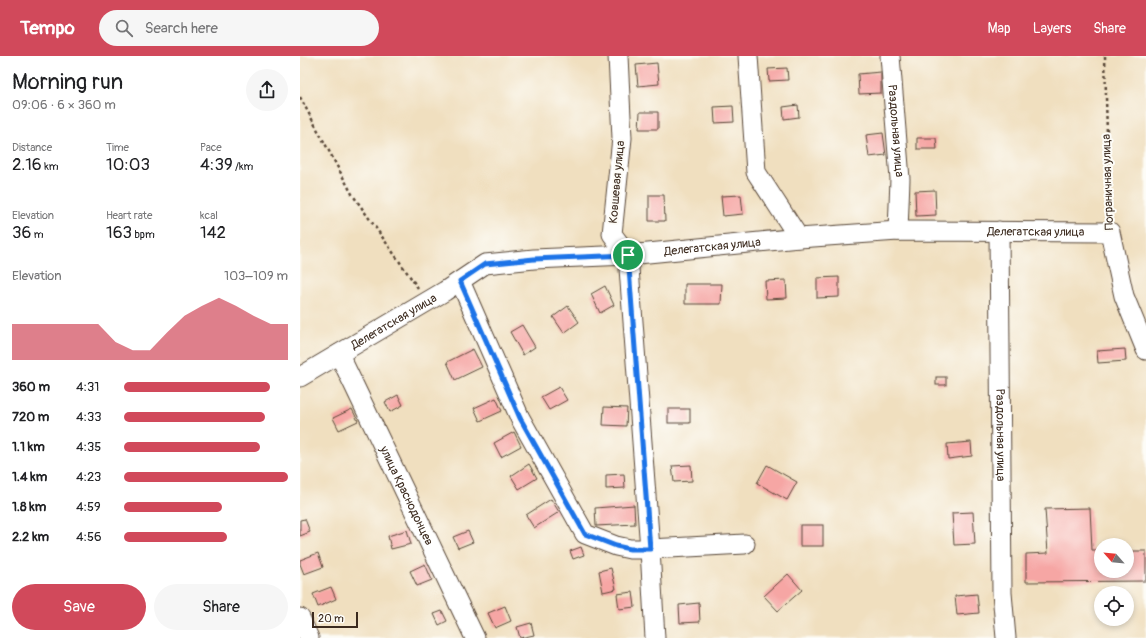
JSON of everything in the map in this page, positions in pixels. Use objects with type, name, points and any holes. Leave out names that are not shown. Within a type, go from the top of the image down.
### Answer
[{"type":"street","name":"Ковшевая улица","points":[[618,56],[622,138],[612,234],[628,255]]},
{"type":"street","points":[[748,56],[756,172],[799,238]]},
{"type":"street","name":"Раздольная улица","points":[[890,56],[900,179],[898,230]]},
{"type":"street","name":"Делегатская улица","points":[[300,377],[427,302],[485,264],[534,259],[628,255],[898,230],[1110,232]]},
{"type":"street","name":"Раздольная улица","points":[[999,231],[1002,593],[1006,638]]},
{"type":"street","name":"Пограничная улица","points":[[1110,232],[1124,296],[1146,350]]},
{"type":"street","points":[[628,255],[650,549],[655,638]]},
{"type":"street","points":[[460,281],[520,418],[585,534],[616,546],[630,549],[745,544]]},
{"type":"street","name":"улица Краснодонцев","points":[[339,354],[475,638]]},
{"type":"street","points":[[300,618],[309,638]]},
{"type":"path","name":"Пограничная улица","points":[[1105,56],[1110,232]]},
{"type":"path","points":[[300,97],[352,194],[427,302]]},
{"type":"building","points":[[657,63],[659,84],[638,86],[636,65]]},
{"type":"building","points":[[787,68],[788,80],[769,81],[768,69]]},
{"type":"building","points":[[881,72],[881,93],[859,94],[858,74]]},
{"type":"building","points":[[798,105],[799,117],[784,119],[783,107]]},
{"type":"building","points":[[733,106],[734,122],[715,123],[714,107]]},
{"type":"building","points":[[640,112],[658,112],[658,129],[639,129]]},
{"type":"building","points":[[883,133],[886,155],[869,157],[866,135]]},
{"type":"building","points":[[917,138],[936,138],[937,149],[917,149]]},
{"type":"building","points":[[935,190],[936,215],[916,216],[915,191]]},
{"type":"building","points":[[649,195],[664,195],[665,221],[649,221]]},
{"type":"building","points":[[741,195],[743,214],[723,216],[721,196]]},
{"type":"building","points":[[839,277],[839,297],[817,298],[817,278]]},
{"type":"building","points":[[786,280],[787,298],[766,299],[765,281]]},
{"type":"building","points":[[685,284],[722,284],[721,304],[685,304]]},
{"type":"building","points":[[605,286],[614,305],[600,313],[591,294]]},
{"type":"building","points":[[568,306],[579,322],[564,333],[553,317]]},
{"type":"building","points":[[522,325],[535,347],[523,355],[510,332]]},
{"type":"building","points":[[473,349],[482,367],[455,380],[447,362]]},
{"type":"building","points":[[1125,349],[1126,361],[1098,363],[1097,351]]},
{"type":"building","points":[[936,377],[946,377],[946,385],[936,385]]},
{"type":"building","points":[[559,387],[567,400],[549,410],[541,397]]},
{"type":"building","points":[[398,395],[403,405],[390,412],[385,402]]},
{"type":"building","points":[[496,398],[502,411],[480,421],[474,408]]},
{"type":"building","points":[[604,407],[627,408],[626,426],[603,425]]},
{"type":"building","points":[[352,409],[358,421],[339,430],[333,418]]},
{"type":"building","points":[[668,409],[690,409],[690,423],[668,423]]},
{"type":"building","points":[[514,432],[521,446],[501,457],[494,443]]},
{"type":"building","points":[[971,442],[972,456],[948,459],[947,444]]},
{"type":"building","points":[[529,464],[537,478],[519,489],[511,476]]},
{"type":"building","points":[[691,465],[692,481],[674,482],[672,466]]},
{"type":"building","points":[[767,465],[797,482],[787,500],[757,483]]},
{"type":"building","points":[[624,474],[625,488],[606,489],[606,475]]},
{"type":"building","points":[[551,499],[559,512],[534,528],[526,515]]},
{"type":"building","points":[[634,505],[635,524],[596,526],[595,508]]},
{"type":"building","points":[[1090,508],[1092,550],[1094,550],[1094,578],[1134,578],[1134,551],[1146,551],[1146,581],[1026,582],[1026,554],[1048,553],[1045,509]]},
{"type":"building","points":[[973,512],[975,544],[954,545],[952,513]]},
{"type":"building","points":[[305,519],[310,532],[300,536],[300,520]]},
{"type":"building","points":[[800,525],[823,525],[823,546],[800,546]]},
{"type":"building","points":[[407,530],[411,544],[391,549],[388,536]]},
{"type":"building","points":[[468,531],[473,542],[458,548],[453,537]]},
{"type":"building","points":[[581,547],[584,555],[573,559],[570,551]]},
{"type":"building","points":[[318,553],[323,567],[304,574],[300,560]]},
{"type":"building","points":[[425,564],[432,580],[417,586],[410,571]]},
{"type":"building","points":[[611,568],[616,589],[603,592],[599,571]]},
{"type":"building","points":[[788,574],[802,590],[778,611],[764,596]]},
{"type":"building","points":[[331,587],[336,599],[318,607],[313,594]]},
{"type":"building","points":[[633,592],[635,607],[619,609],[617,594]]},
{"type":"building","points":[[977,594],[979,613],[957,615],[955,596]]},
{"type":"building","points":[[699,603],[700,622],[680,623],[679,605]]},
{"type":"building","points":[[505,606],[511,621],[495,628],[488,613]]},
{"type":"building","points":[[442,611],[447,621],[439,625],[434,614]]},
{"type":"building","points":[[531,623],[534,635],[520,638],[517,627]]},
{"type":"route","points":[[628,255],[646,490],[650,549],[630,549],[616,546],[585,534],[520,418],[460,281],[485,264],[534,259],[628,255]]}]
